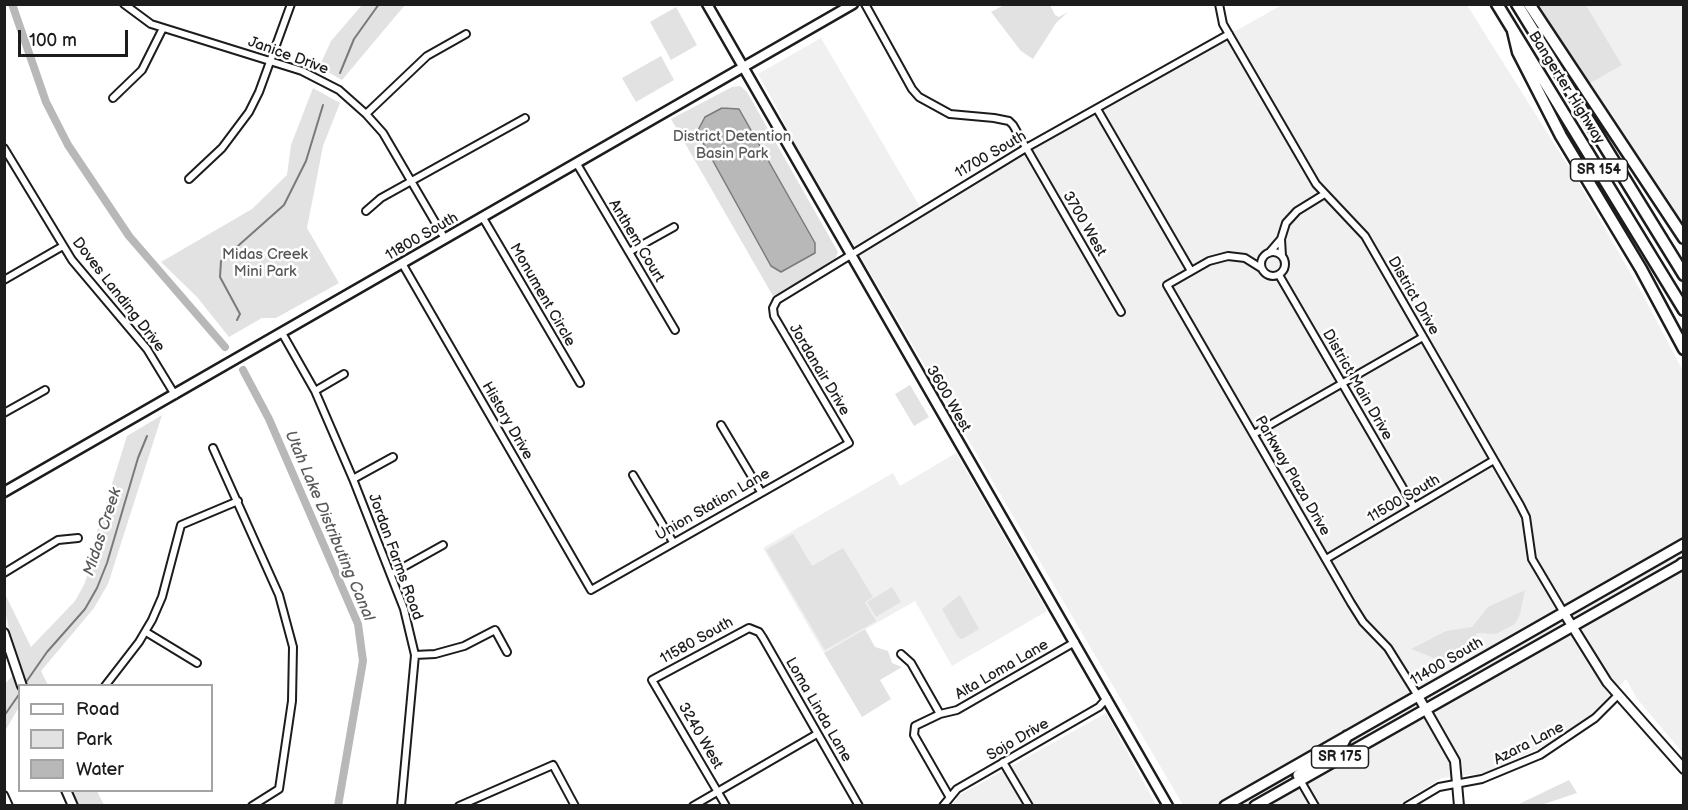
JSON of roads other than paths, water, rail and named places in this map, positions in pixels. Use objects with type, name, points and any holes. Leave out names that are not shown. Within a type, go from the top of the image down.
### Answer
[{"type":"highway","name":"Bangerter Highway","points":[[1497,4],[1683,310]]},
{"type":"highway","name":"Bangerter Highway","points":[[1517,4],[1683,275]]},
{"type":"highway","points":[[1529,4],[1683,238]]},
{"type":"highway","points":[[1513,31],[1518,52],[1537,92],[1582,174],[1641,269],[1683,349]]},
{"type":"main road","name":"3600 West","points":[[707,4],[850,257],[1168,806]]},
{"type":"main road","name":"11800 South","points":[[4,492],[403,265],[853,4]]},
{"type":"main road","name":"11400 South","points":[[1225,806],[1683,544]]},
{"type":"main road","name":"11400 South","points":[[1255,806],[1571,625],[1683,564]]},
{"type":"main road","points":[[1300,780],[1299,774],[1341,747],[1347,736]]},
{"type":"main road","points":[[1246,806],[1291,778],[1292,768]]},
{"type":"street","name":"Janice Drive","points":[[124,4],[140,18],[164,28],[271,61],[327,82],[366,114],[383,133],[445,239]]},
{"type":"street","points":[[189,180],[215,156],[236,131],[259,92],[291,4]]},
{"type":"street","name":"3700 West","points":[[865,4],[920,97],[950,114],[1009,121],[1121,312]]},
{"type":"street","name":"District Drive","points":[[1219,4],[1229,34],[1323,195],[1365,236],[1494,460],[1526,517],[1532,559],[1564,613]]},
{"type":"street","points":[[113,98],[142,70],[164,28]]},
{"type":"street","points":[[366,114],[427,56],[466,34]]},
{"type":"street","name":"11700 South","points":[[773,308],[777,300],[1026,148],[1229,34]]},
{"type":"street","points":[[1097,109],[1191,271]]},
{"type":"street","points":[[366,211],[381,198],[412,183],[525,118]]},
{"type":"street","name":"Doves Landing Drive","points":[[4,148],[63,246],[85,276],[147,349],[175,395]]},
{"type":"street","points":[[4,164],[11,160]]},
{"type":"street","name":"Anthem Court","points":[[577,164],[675,330]]},
{"type":"street","points":[[1245,258],[1269,276],[1279,275],[1285,266],[1281,239],[1286,223],[1297,211],[1323,195]]},
{"type":"street","name":"Monument Circle","points":[[483,218],[580,383]]},
{"type":"street","points":[[629,252],[674,227]]},
{"type":"street","points":[[1261,268],[1267,254],[1281,239]]},
{"type":"street","points":[[4,280],[63,246]]},
{"type":"street","points":[[1267,254],[1282,256]]},
{"type":"street","name":"Parkway Plaza Drive","points":[[1267,254],[1245,258],[1219,258],[1167,285],[1363,622],[1388,648],[1418,696]]},
{"type":"street","name":"History Drive","points":[[403,265],[591,590]]},
{"type":"street","name":"District Main Drive","points":[[1279,275],[1414,507]]},
{"type":"street","name":"Jordanair Drive","points":[[773,308],[774,316],[849,443]]},
{"type":"street","name":"Jordan Farms Road","points":[[282,333],[315,391],[392,574],[404,609],[415,655],[401,806]]},
{"type":"street","points":[[1254,434],[1423,336]]},
{"type":"street","points":[[315,391],[344,374]]},
{"type":"street","points":[[5,413],[45,390]]},
{"type":"street","points":[[721,425],[761,492]]},
{"type":"street","name":"Union Station Lane","points":[[591,590],[849,443]]},
{"type":"street","points":[[213,448],[238,501],[287,621],[293,647],[294,674],[279,789],[252,806]]},
{"type":"street","points":[[353,479],[393,458]]},
{"type":"street","name":"11500 South","points":[[1326,559],[1494,460]]},
{"type":"street","points":[[633,475],[673,542]]},
{"type":"street","points":[[107,684],[146,632],[162,597],[181,525],[238,501]]},
{"type":"street","points":[[4,573],[58,540],[78,538]]},
{"type":"street","points":[[392,574],[443,545]]},
{"type":"street","points":[[1564,613],[1618,695],[1683,769]]},
{"type":"street","name":"11580 South","points":[[652,680],[744,628],[754,629]]},
{"type":"street","name":"Loma Linda Lane","points":[[754,629],[763,638],[859,806]]},
{"type":"street","points":[[415,655],[435,654],[464,646],[495,630],[507,652]]},
{"type":"street","points":[[146,632],[197,663]]},
{"type":"street","points":[[4,633],[21,681]]},
{"type":"street","name":"Alta Loma Lane","points":[[949,796],[913,733],[918,724],[940,714],[957,710],[1075,642]]},
{"type":"street","points":[[901,654],[911,663],[940,714]]},
{"type":"street","name":"3240 West","points":[[652,680],[726,806]]},
{"type":"street","name":"Azara Lane","points":[[1407,806],[1439,787],[1499,774],[1540,755],[1595,718],[1618,695]]},
{"type":"street","points":[[1418,696],[1453,756],[1458,782],[1459,806]]},
{"type":"street","name":"Sojo Drive","points":[[943,806],[949,796],[1099,706],[1107,698]]},
{"type":"street","points":[[693,806],[818,734]]},
{"type":"street","points":[[1003,762],[1029,806]]},
{"type":"street","points":[[459,806],[553,765],[575,806]]},
{"type":"street","points":[[1300,780],[1315,806]]},
{"type":"street","points":[[67,792],[73,806]]},
{"type":"street","points":[[4,795],[9,806]]},
{"type":"water","points":[[722,108],[739,109],[815,243],[815,253],[781,272],[771,266],[697,132],[705,117]]},
{"type":"waterway","name":"Utah Lake Distributing Canal","points":[[12,4],[46,102],[68,145],[129,236],[225,347]]},
{"type":"waterway","name":"Midas Creek","points":[[340,73],[354,39],[379,4]]},
{"type":"waterway","name":"Midas Creek","points":[[237,320],[240,314],[220,277],[221,261],[284,205],[306,161],[323,105]]},
{"type":"waterway","name":"Utah Lake Distributing Canal","points":[[243,370],[269,419],[358,624],[363,661],[338,806]]},
{"type":"waterway","name":"Midas Creek","points":[[25,684],[47,652],[85,609],[97,588],[147,436]]},
{"type":"waterway","name":"Midas Creek","points":[[4,716],[18,696]]},
{"type":"park label","name":"District Detention Basin Park","points":[[732,146]]},
{"type":"park label","name":"Midas Creek Mini Park","points":[[265,264]]}]
